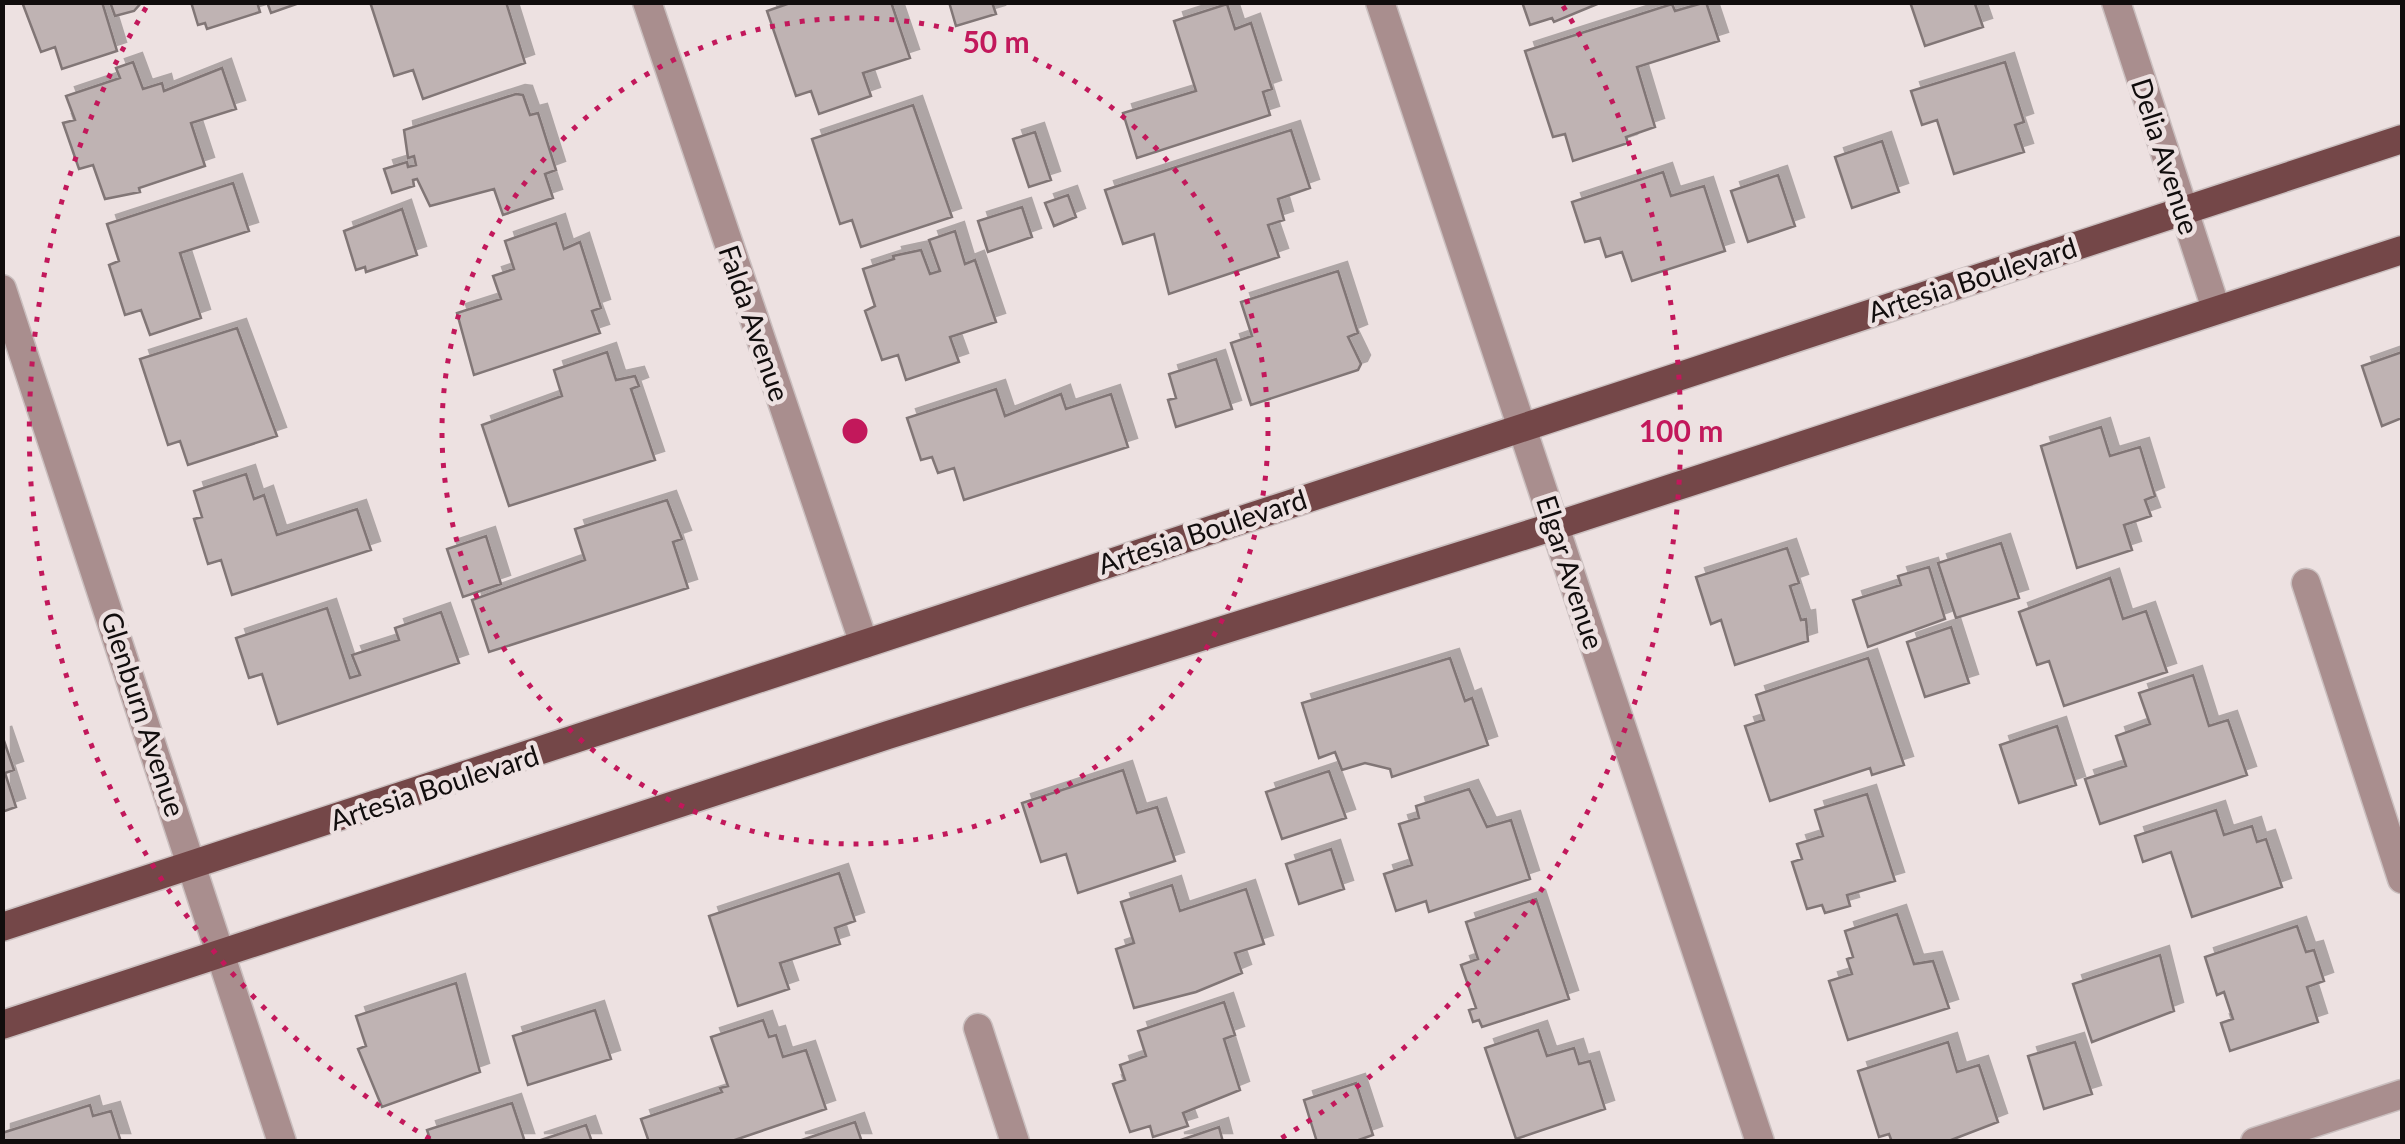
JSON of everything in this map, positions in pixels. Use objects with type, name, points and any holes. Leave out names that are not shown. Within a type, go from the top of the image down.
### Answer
[{"type":"main road","name":"Artesia Boulevard","points":[[2,927],[2402,139]]},
{"type":"main road","points":[[2,1026],[907,729],[1555,526],[2402,250]]},
{"type":"street","name":"Falda Avenue","points":[[647,2],[864,644]]},
{"type":"street","name":"Elgar Avenue","points":[[1380,2],[1760,1142]]},
{"type":"street","name":"Delia Avenue","points":[[2116,2],[2216,309]]},
{"type":"street","name":"Glenburn Avenue","points":[[2,288],[195,865],[282,1142]]},
{"type":"street","points":[[2306,582],[2402,880]]},
{"type":"street","points":[[978,1028],[1015,1142]]},
{"type":"street","points":[[2256,1142],[2402,1094]]},
{"type":"building","points":[[22,2],[102,2],[117,51],[62,69],[55,47],[41,52]]},
{"type":"building","points":[[110,2],[142,2],[134,11],[115,16]]},
{"type":"building","points":[[191,2],[257,2],[260,12],[207,29],[205,23],[198,25]]},
{"type":"building","points":[[267,2],[302,2],[271,13]]},
{"type":"building","points":[[370,2],[506,2],[525,63],[423,99],[413,70],[394,76]]},
{"type":"building","points":[[793,2],[891,2],[910,58],[863,73],[871,96],[819,114],[811,91],[796,96],[767,11]]},
{"type":"building","points":[[949,2],[992,2],[996,14],[956,26]]},
{"type":"building","points":[[1522,2],[1602,2],[1554,22],[1552,18],[1530,25]]},
{"type":"building","points":[[1706,2],[1719,41],[1637,67],[1655,127],[1626,137],[1628,143],[1573,161],[1565,134],[1553,137],[1525,51],[1672,4],[1675,11]]},
{"type":"building","points":[[1910,2],[1980,2],[1975,4],[1983,27],[1925,46]]},
{"type":"building","points":[[1227,4],[1235,29],[1251,23],[1272,89],[1263,92],[1270,115],[1137,158],[1123,113],[1196,91],[1174,21]]},
{"type":"building","points":[[133,62],[143,89],[162,83],[164,91],[222,68],[236,109],[191,123],[205,166],[139,188],[140,192],[105,199],[93,165],[79,169],[63,123],[75,120],[66,96],[120,78],[116,68]]},
{"type":"building","points":[[2005,62],[2024,122],[2015,125],[2024,152],[1954,174],[1937,120],[1922,125],[1911,91]]},
{"type":"building","points":[[523,95],[530,115],[538,113],[556,170],[545,174],[553,198],[503,215],[494,189],[430,206],[417,179],[413,180],[414,186],[392,193],[384,169],[407,162],[408,167],[416,165],[414,156],[408,158],[404,130]]},
{"type":"building","points":[[913,105],[952,217],[861,247],[852,220],[840,224],[812,139]]},
{"type":"building","points":[[1291,130],[1310,188],[1278,199],[1284,220],[1268,225],[1279,257],[1169,294],[1154,234],[1123,244],[1105,190]]},
{"type":"building","points":[[1035,132],[1051,180],[1029,187],[1013,139]]},
{"type":"building","points":[[1882,141],[1899,192],[1852,208],[1835,157]]},
{"type":"building","points":[[1663,172],[1671,196],[1704,186],[1725,251],[1632,281],[1622,252],[1606,257],[1600,238],[1585,242],[1572,202]]},
{"type":"building","points":[[1778,175],[1795,226],[1748,242],[1731,191]]},
{"type":"building","points":[[233,183],[249,231],[180,253],[201,318],[150,335],[141,310],[125,315],[109,265],[119,261],[107,224]]},
{"type":"building","points":[[1068,195],[1076,217],[1054,226],[1045,203]]},
{"type":"building","points":[[1022,207],[1032,237],[988,252],[978,221]]},
{"type":"building","points":[[402,209],[417,255],[366,272],[365,267],[356,270],[344,231]]},
{"type":"building","points":[[556,223],[564,249],[580,242],[601,308],[592,311],[600,333],[474,375],[457,313],[501,299],[493,276],[514,269],[505,241]]},
{"type":"building","points":[[955,231],[965,264],[975,260],[996,322],[950,337],[959,362],[906,380],[898,355],[882,360],[865,311],[875,306],[863,269],[894,259],[893,256],[921,250],[930,274],[940,271],[929,240]]},
{"type":"building","points":[[1338,271],[1358,333],[1348,337],[1361,364],[1358,370],[1251,405],[1231,343],[1252,336],[1241,302]]},
{"type":"building","points":[[237,328],[277,436],[188,465],[180,441],[168,445],[140,359]]},
{"type":"building","points":[[607,352],[616,380],[635,376],[639,386],[631,389],[655,460],[509,506],[482,425],[562,396],[554,370]]},
{"type":"building","points":[[2402,352],[2402,418],[2382,426],[2362,366]]},
{"type":"building","points":[[1216,359],[1232,409],[1176,427],[1168,400],[1176,398],[1169,374]]},
{"type":"building","points":[[996,389],[1005,416],[1061,394],[1066,409],[1111,394],[1128,447],[964,500],[954,468],[938,473],[932,457],[921,460],[907,418]]},
{"type":"building","points":[[2101,427],[2110,456],[2140,447],[2155,496],[2145,500],[2151,516],[2124,525],[2132,550],[2077,568],[2041,446]]},
{"type":"building","points":[[246,474],[254,499],[264,495],[277,535],[357,509],[371,550],[232,595],[221,560],[208,564],[194,519],[202,517],[194,491]]},
{"type":"building","points":[[667,500],[682,539],[673,542],[688,588],[489,652],[472,600],[585,560],[575,529]]},
{"type":"building","points":[[486,536],[501,584],[463,597],[447,549]]},
{"type":"building","points":[[2001,543],[2019,598],[1956,618],[1938,563]]},
{"type":"building","points":[[1787,548],[1799,583],[1790,586],[1801,620],[1806,619],[1808,641],[1735,665],[1721,620],[1711,624],[1696,577]]},
{"type":"building","points":[[1929,567],[1945,619],[1868,647],[1853,600],[1901,585],[1898,576]]},
{"type":"building","points":[[2110,578],[2123,619],[2146,611],[2167,672],[2064,706],[2049,661],[2037,665],[2019,612]]},
{"type":"building","points":[[327,608],[350,678],[360,675],[352,655],[399,640],[395,628],[441,612],[459,663],[278,724],[262,674],[249,678],[236,638]]},
{"type":"building","points":[[1951,627],[1969,683],[1925,697],[1907,642]]},
{"type":"building","points":[[1450,658],[1465,701],[1472,698],[1488,745],[1392,777],[1390,769],[1365,763],[1342,770],[1335,752],[1319,758],[1302,703]]},
{"type":"building","points":[[1868,658],[1904,765],[1872,775],[1870,768],[1770,801],[1745,726],[1764,720],[1756,695]]},
{"type":"building","points":[[2193,675],[2209,726],[2228,720],[2247,775],[2100,824],[2085,779],[2126,766],[2116,736],[2150,724],[2139,693]]},
{"type":"building","points":[[2057,726],[2076,785],[2019,803],[2000,745]]},
{"type":"building","points":[[2,735],[14,770],[5,773],[16,807],[2,812]]},
{"type":"building","points":[[1123,770],[1137,813],[1157,807],[1175,861],[1078,893],[1066,854],[1041,862],[1022,803]]},
{"type":"building","points":[[1329,771],[1346,818],[1282,839],[1266,792]]},
{"type":"building","points":[[1469,789],[1487,827],[1511,820],[1530,879],[1429,912],[1426,901],[1396,911],[1384,874],[1412,865],[1399,824],[1419,818],[1416,806]]},
{"type":"building","points":[[1867,794],[1895,881],[1847,895],[1850,906],[1825,913],[1822,905],[1807,909],[1792,862],[1802,859],[1797,844],[1823,836],[1815,810]]},
{"type":"building","points":[[2216,810],[2224,835],[2252,826],[2257,842],[2266,839],[2282,887],[2192,917],[2171,852],[2143,862],[2135,836]]},
{"type":"building","points":[[1331,849],[1344,889],[1299,904],[1286,864]]},
{"type":"building","points":[[839,873],[855,921],[835,928],[840,944],[780,963],[789,989],[738,1006],[709,916]]},
{"type":"building","points":[[1172,885],[1180,911],[1246,889],[1264,944],[1235,953],[1242,973],[1196,992],[1134,1008],[1116,949],[1134,943],[1121,902]]},
{"type":"building","points":[[1536,899],[1569,999],[1482,1027],[1479,1020],[1473,1022],[1469,1010],[1476,1008],[1461,965],[1478,959],[1466,922]]},
{"type":"building","points":[[1897,914],[1914,964],[1933,961],[1949,1008],[1848,1040],[1829,981],[1852,974],[1847,959],[1853,957],[1845,931]]},
{"type":"building","points":[[2297,926],[2306,952],[2314,950],[2324,981],[2307,987],[2318,1022],[2230,1051],[2221,1023],[2233,1019],[2224,992],[2217,995],[2205,957]]},
{"type":"building","points":[[2160,955],[2174,1011],[2092,1042],[2073,984]]},
{"type":"building","points":[[456,983],[480,1072],[382,1107],[358,1049],[366,1046],[356,1016]]},
{"type":"building","points":[[1224,1002],[1235,1035],[1224,1039],[1240,1090],[1183,1113],[1188,1126],[1153,1137],[1150,1126],[1130,1132],[1113,1084],[1125,1080],[1120,1065],[1146,1056],[1138,1031]]},
{"type":"building","points":[[595,1010],[611,1059],[528,1085],[513,1036]]},
{"type":"building","points":[[763,1020],[769,1037],[776,1035],[783,1057],[806,1050],[826,1109],[729,1142],[649,1142],[641,1119],[722,1092],[720,1088],[728,1086],[711,1037]]},
{"type":"building","points":[[1538,1030],[1547,1056],[1574,1048],[1579,1064],[1590,1061],[1605,1109],[1516,1139],[1485,1048]]},
{"type":"building","points":[[1948,1042],[1957,1072],[1979,1065],[1998,1122],[1946,1142],[1892,1142],[1889,1134],[1879,1137],[1858,1071]]},
{"type":"building","points":[[2075,1042],[2092,1094],[2044,1109],[2028,1056]]},
{"type":"building","points":[[1356,1083],[1373,1135],[1353,1142],[1317,1142],[1304,1100]]},
{"type":"building","points":[[512,1103],[525,1142],[431,1142],[427,1130]]},
{"type":"building","points":[[90,1105],[93,1116],[111,1111],[121,1142],[2,1142],[2,1133]]},
{"type":"building","points":[[855,1122],[862,1142],[796,1142]]},
{"type":"building","points":[[586,1125],[592,1142],[535,1142]]},
{"type":"building","points":[[1219,1127],[1223,1142],[1175,1142]]}]
